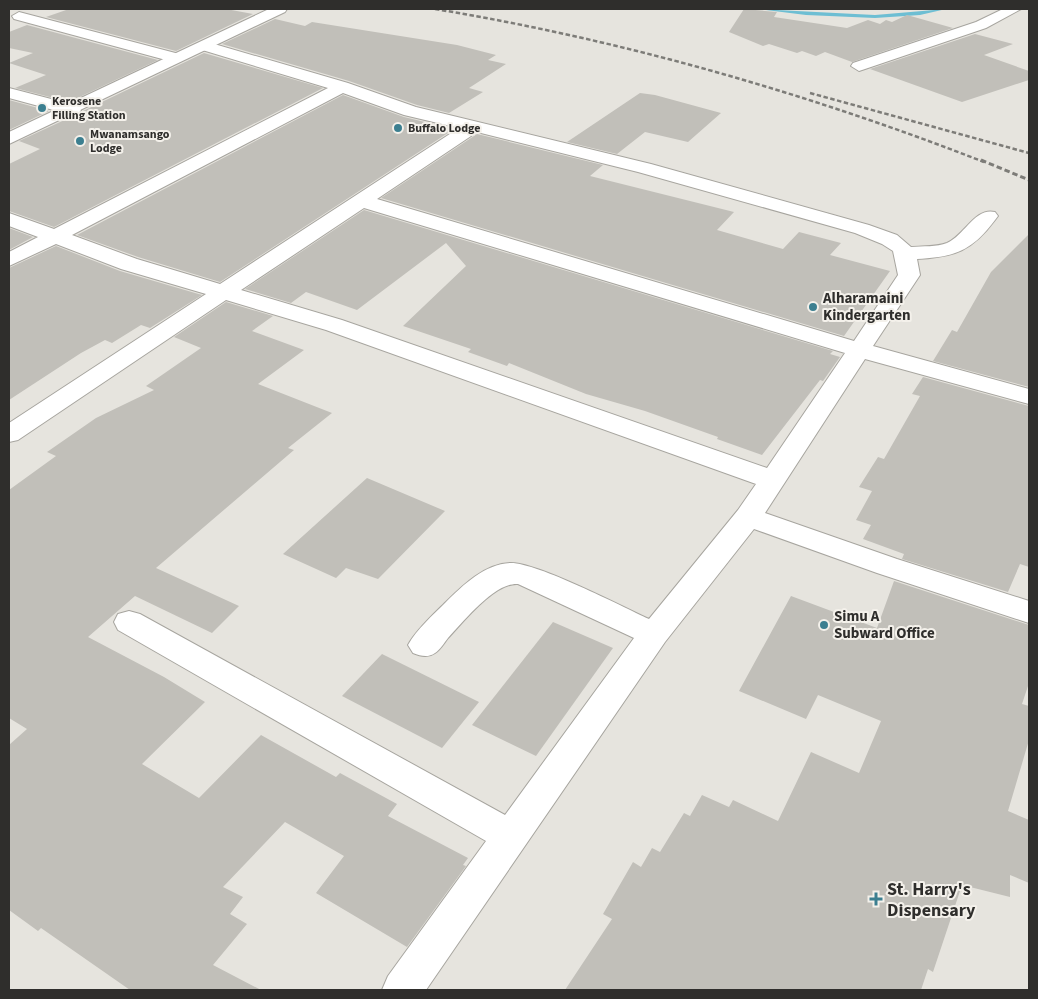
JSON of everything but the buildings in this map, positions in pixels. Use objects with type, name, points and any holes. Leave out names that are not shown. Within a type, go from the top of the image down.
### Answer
[{"type":"street","points":[[9,139],[280,9]]},
{"type":"street","points":[[859,66],[981,26],[1014,9]]},
{"type":"street","points":[[1024,9],[1029,10]]},
{"type":"street","points":[[19,16],[177,58]]},
{"type":"street","points":[[204,46],[342,87],[410,111],[644,168],[862,229],[887,238],[905,249],[909,259],[909,275],[774,480],[748,517],[654,634],[402,990]]},
{"type":"street","points":[[9,260],[54,234],[342,87]]},
{"type":"street","points":[[9,93],[72,110]]},
{"type":"street","points":[[9,434],[186,319],[224,291],[473,127]]},
{"type":"street","points":[[363,201],[860,350],[1029,397]]},
{"type":"street","points":[[906,253],[948,251],[973,236],[988,216]]},
{"type":"street","points":[[9,219],[54,234],[129,264],[334,325],[774,480]]},
{"type":"street","points":[[748,517],[887,566],[1029,612]]},
{"type":"street","points":[[424,645],[455,612],[494,578],[510,573],[526,576],[654,634]]},
{"type":"street","points":[[129,622],[510,836]]},
{"type":"waterway","points":[[760,9],[852,16],[898,15],[943,9]]},
{"type":"railway","points":[[435,9],[575,36],[713,71],[850,113],[984,162]]},
{"type":"railway","points":[[810,93],[1029,153]]},
{"type":"railway","points":[[981,160],[1029,180]]},
{"type":"place","name":"Kerosene Filling Station","points":[[42,108]]},
{"type":"place","name":"Buffalo Lodge","points":[[398,128]]},
{"type":"place","name":"Mwanamsango Lodge","points":[[80,141]]},
{"type":"place","name":"Alharamaini Kindergarten","points":[[813,307]]},
{"type":"place","name":"Simu A Subward Office","points":[[824,625]]},
{"type":"place","name":"St. Harry's Dispensary","points":[[876,899]]}]
